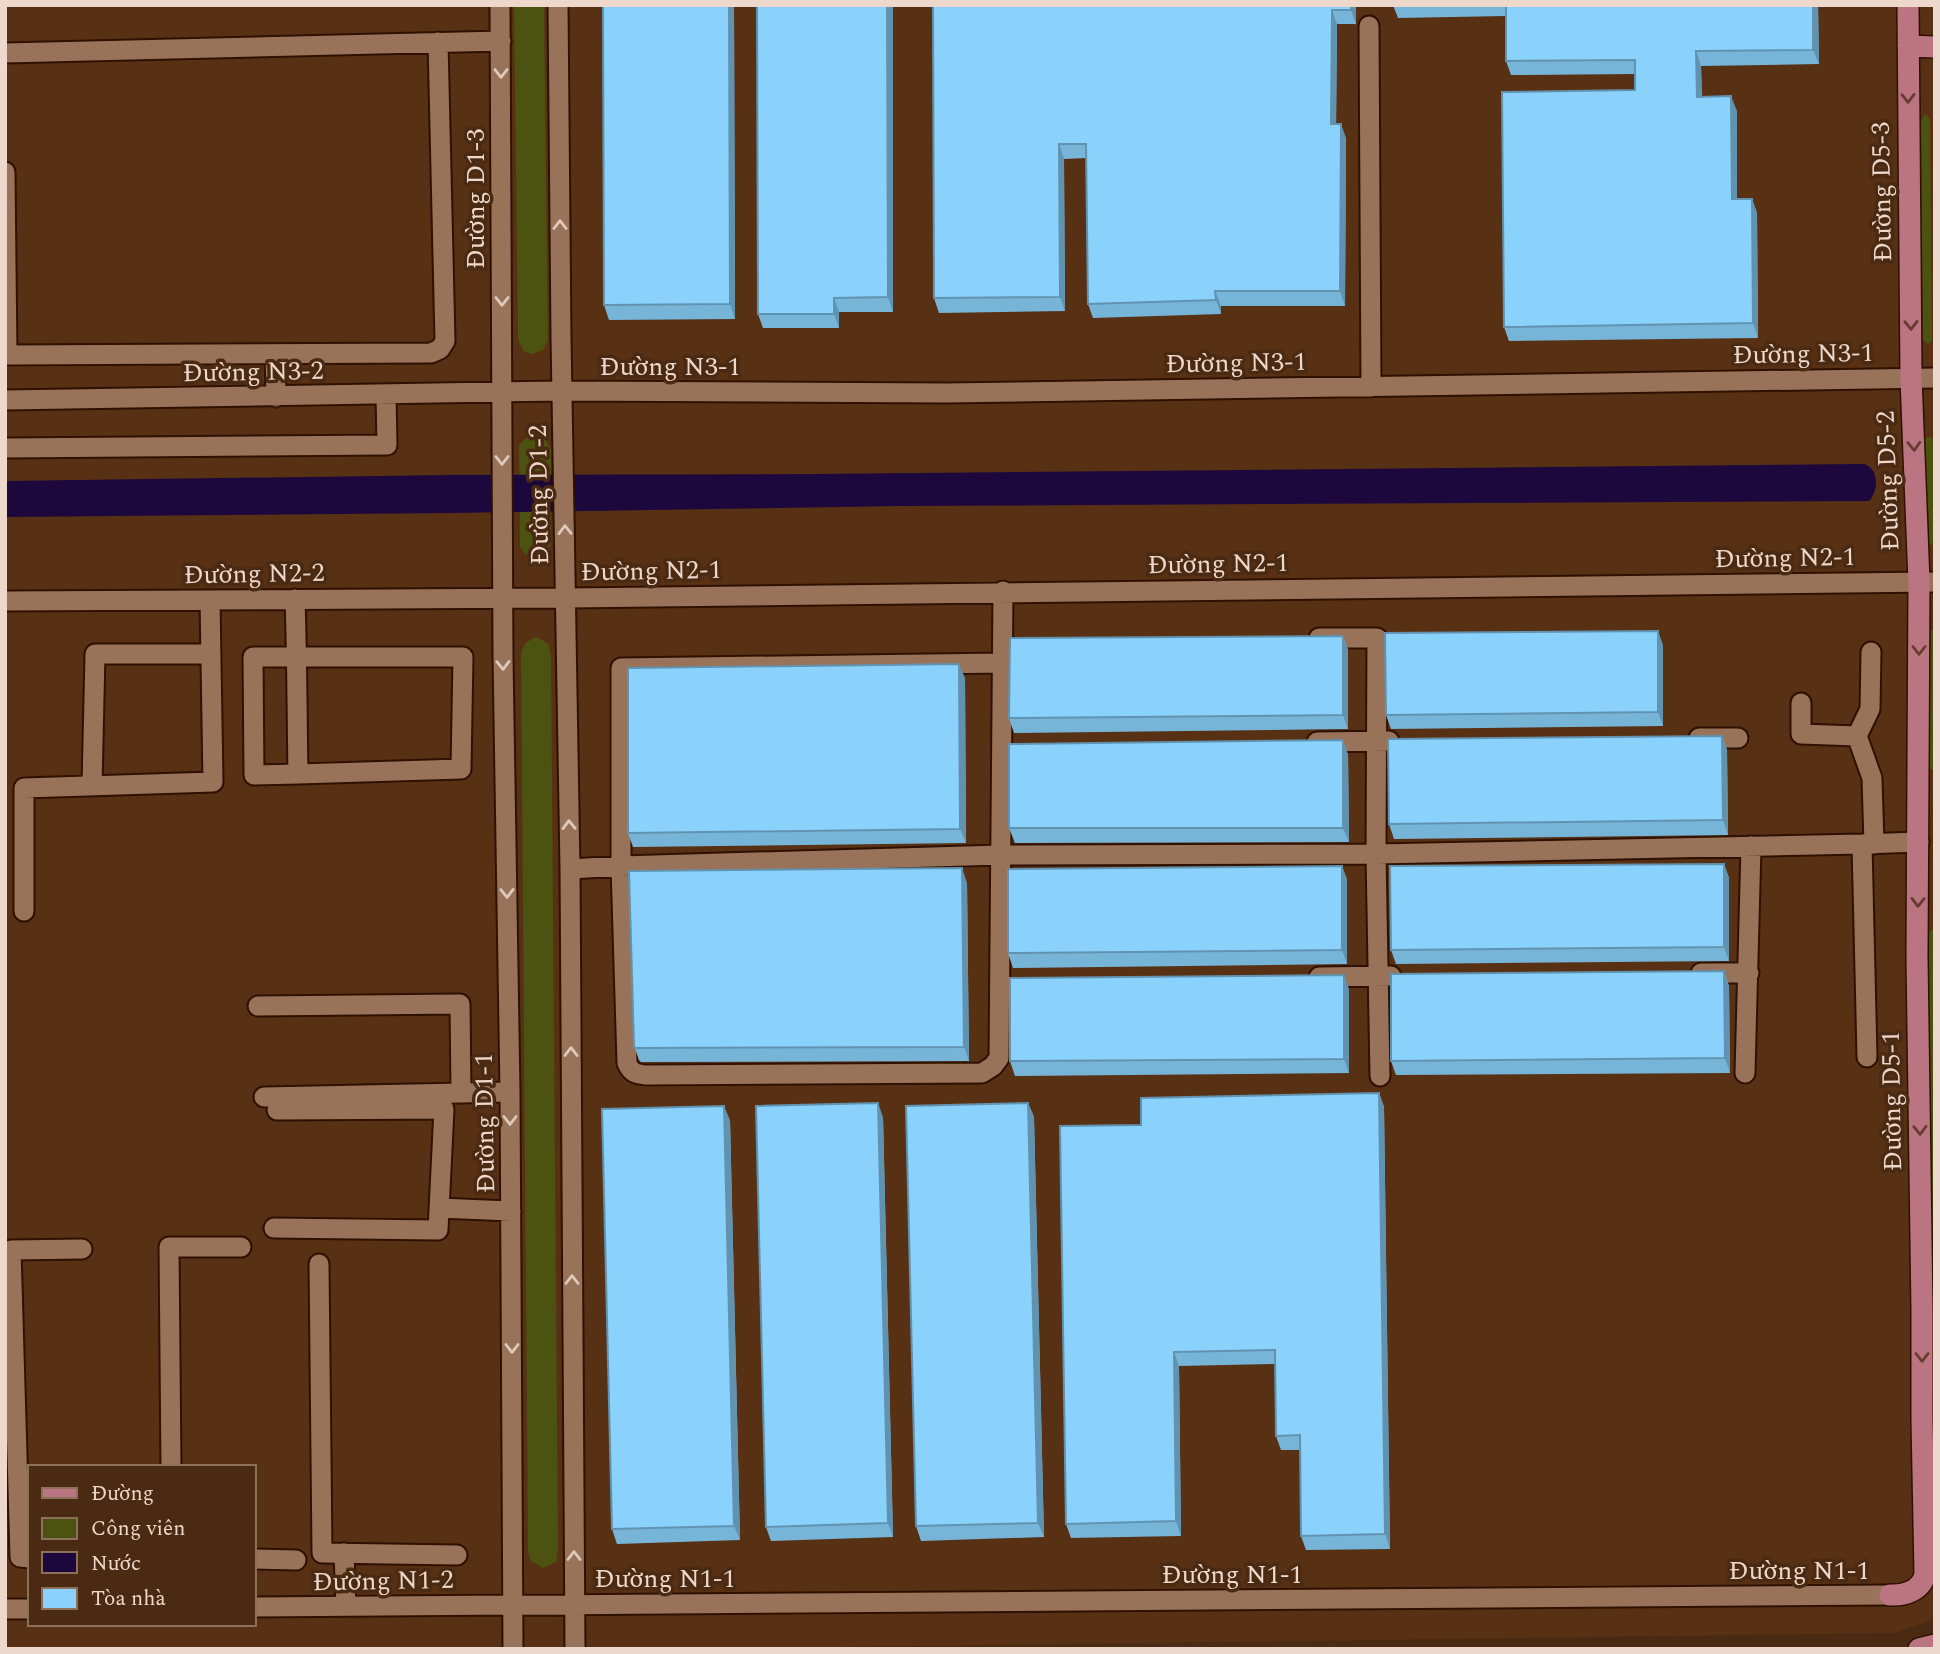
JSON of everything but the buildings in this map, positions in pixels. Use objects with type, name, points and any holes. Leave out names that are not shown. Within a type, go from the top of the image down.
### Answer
[{"type":"main road","name":"Đường D5-3","points":[[1908,5],[1912,378]]},
{"type":"main road","points":[[1908,46],[1935,47]]},
{"type":"main road","name":"Đường D5-2","points":[[1912,378],[1927,582]]},
{"type":"main road","name":"Đường D5-1","points":[[1890,1595],[1916,1589],[1925,1574],[1917,957],[1927,868],[1919,842],[1927,582]]},
{"type":"main road","points":[[1919,1649],[1935,1645]]},
{"type":"street","name":"Đường D1-3","points":[[500,5],[502,392]]},
{"type":"street","points":[[558,5],[562,391]]},
{"type":"street","points":[[1369,26],[1371,387]]},
{"type":"street","points":[[5,53],[501,41]]},
{"type":"street","points":[[5,172],[7,355],[431,353],[440,349],[445,341],[439,42]]},
{"type":"street","points":[[275,354],[276,397]]},
{"type":"street","name":"Đường N3-1","points":[[502,392],[947,393],[1935,377]]},
{"type":"street","name":"Đường D1-2","points":[[562,391],[567,598]]},
{"type":"street","name":"Đường D1-2","points":[[502,392],[503,597]]},
{"type":"street","name":"Đường N3-2","points":[[5,400],[502,392]]},
{"type":"street","points":[[5,448],[387,445],[386,395]]},
{"type":"street","name":"Đường N2-1","points":[[503,597],[1927,582]]},
{"type":"street","points":[[1002,663],[621,667],[621,866],[629,1070],[635,1074],[982,1073],[993,1066],[999,1058],[1006,980],[1000,855],[1008,745],[1002,663],[1009,638],[1003,592]]},
{"type":"street","name":"Đường N2-2","points":[[5,601],[503,597]]},
{"type":"street","name":"Đường D1-1","points":[[503,597],[510,1092],[513,1649]]},
{"type":"street","points":[[567,598],[575,1649]]},
{"type":"street","points":[[295,599],[298,774]]},
{"type":"street","points":[[24,911],[24,788],[213,782],[210,600]]},
{"type":"street","points":[[1294,638],[1377,638],[1376,854],[1380,1076]]},
{"type":"street","points":[[1867,1057],[1868,844],[1872,778],[1857,736],[1870,709],[1871,652]]},
{"type":"street","points":[[92,786],[95,654],[211,654]]},
{"type":"street","points":[[253,657],[463,657],[461,769],[298,774],[254,775],[253,657]]},
{"type":"street","points":[[1801,703],[1801,734],[1857,736]]},
{"type":"street","points":[[1682,738],[1738,738]]},
{"type":"street","points":[[1293,742],[1404,741]]},
{"type":"street","points":[[570,869],[1000,855],[1376,854],[1919,842]]},
{"type":"street","points":[[1745,1073],[1751,846]]},
{"type":"street","points":[[1680,974],[1749,973]]},
{"type":"street","points":[[1297,977],[1406,976]]},
{"type":"street","points":[[258,1006],[460,1003],[461,1092]]},
{"type":"street","points":[[274,1228],[439,1230],[444,1110],[271,1104],[461,1092],[510,1092]]},
{"type":"street","points":[[439,1208],[511,1211]]},
{"type":"street","points":[[171,1465],[169,1247],[241,1247]]},
{"type":"street","points":[[28,1558],[20,1558],[11,1250],[82,1249]]},
{"type":"street","points":[[319,1264],[322,1553],[457,1555]]},
{"type":"street","points":[[344,1553],[345,1606]]},
{"type":"street","points":[[256,1559],[296,1560]]},
{"type":"street","name":"Đường N1-1","points":[[513,1605],[1890,1595]]},
{"type":"street","name":"Đường N1-2","points":[[256,1607],[513,1605]]},
{"type":"street","points":[[5,1609],[28,1609]]},
{"type":"shaded area","points":[[5,5],[1935,5],[1935,1619],[1893,1633],[689,1649],[5,1649]]},
{"type":"green space","points":[[514,5],[544,5],[548,340],[543,350],[531,354],[523,351],[518,339]]},
{"type":"green space","points":[[1924,115],[1930,120],[1932,341],[1928,344],[1923,340],[1921,122]]},
{"type":"green space","points":[[534,435],[545,439],[551,449],[551,543],[545,554],[537,558],[528,556],[520,547],[519,445]]},
{"type":"green space","points":[[1927,437],[1931,437],[1934,442],[1934,541],[1930,545],[1925,539]]},
{"type":"green space","points":[[1930,630],[1935,633],[1935,768],[1931,770],[1926,766]]},
{"type":"green space","points":[[536,637],[548,643],[551,655],[558,1549],[556,1562],[543,1568],[531,1561],[528,1552],[521,653],[525,643]]},
{"type":"green space","points":[[1935,929],[1935,1545],[1928,935]]},
{"type":"water","points":[[1864,464],[1873,470],[1876,480],[1875,492],[1869,501],[900,506],[5,517],[5,481]]}]
